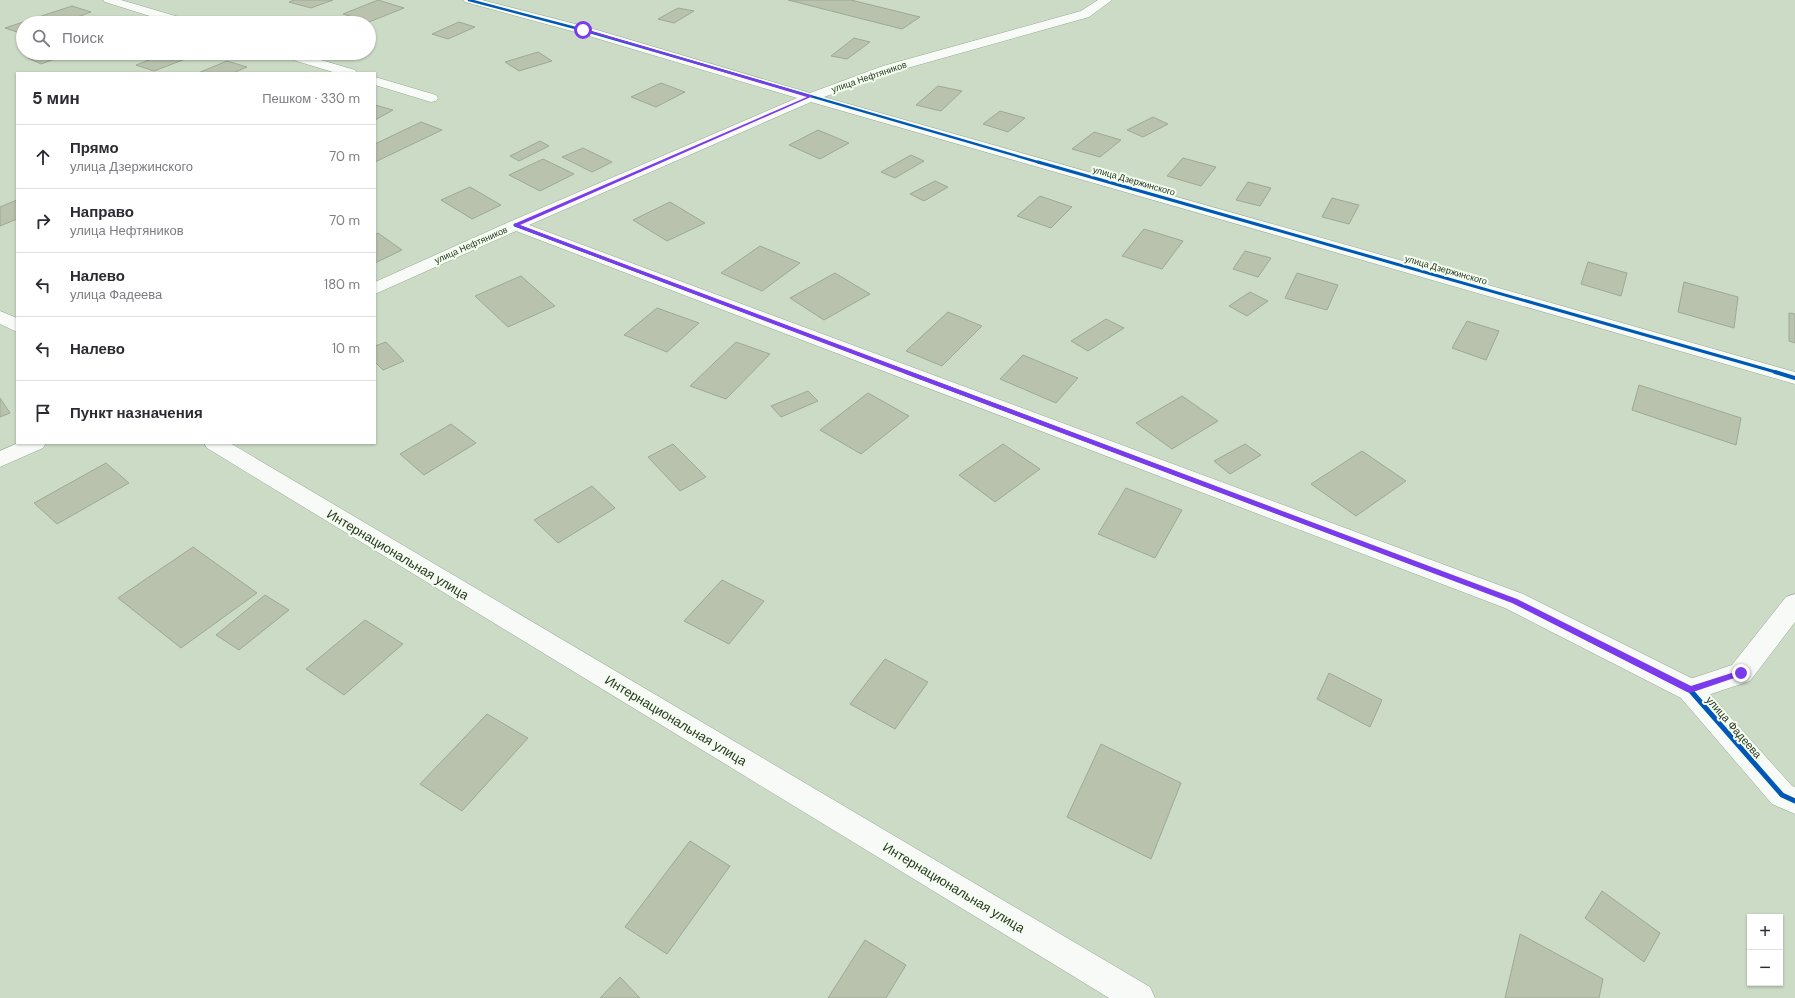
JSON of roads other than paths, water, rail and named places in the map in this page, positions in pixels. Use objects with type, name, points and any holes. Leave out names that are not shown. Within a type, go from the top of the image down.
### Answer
[{"type":"street","points":[[108,0],[161,16]]},
{"type":"street","name":"улица Дзержинского","points":[[469,0],[583,30],[1795,378]]},
{"type":"street","name":"улица Нефтяников","points":[[376,289],[515,225],[810,96],[888,69],[1084,14],[1106,0]]},
{"type":"street","points":[[307,60],[347,72]]},
{"type":"street","points":[[376,81],[431,98]]},
{"type":"street","name":"улица Фадеева","points":[[515,225],[1514,601],[1690,690],[1782,796],[1795,801]]},
{"type":"street","points":[[0,316],[16,325]]},
{"type":"street","points":[[0,460],[34,444]]},
{"type":"street","name":"Интернациональная улица","points":[[216,444],[1138,998]]},
{"type":"street","points":[[1690,690],[1741,673],[1795,604]]}]
